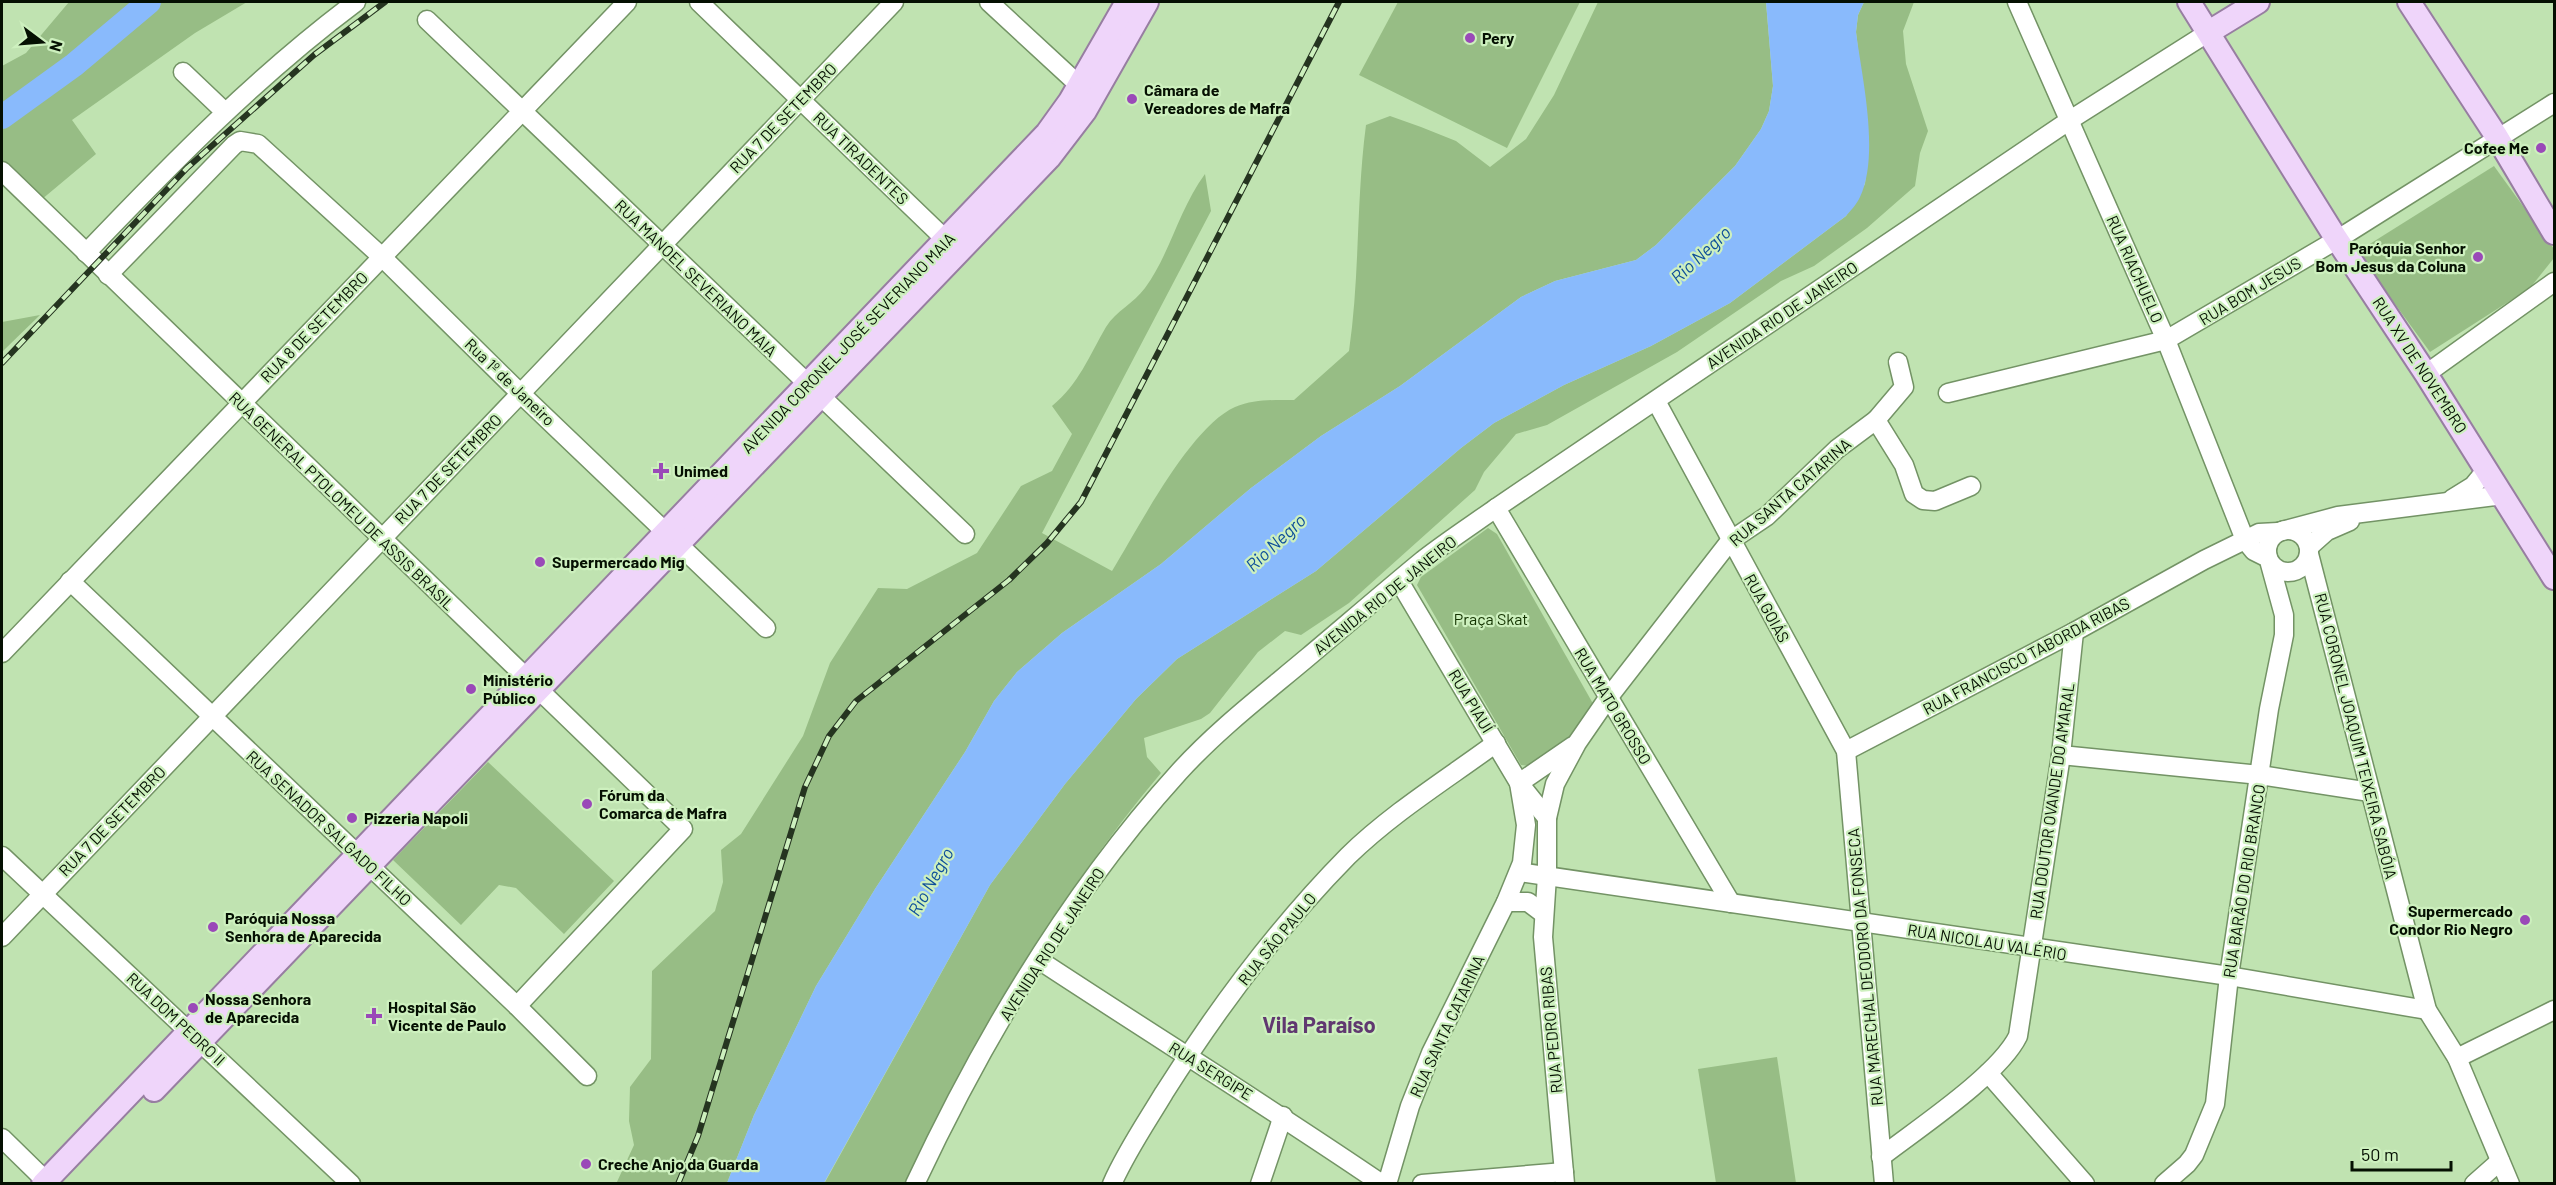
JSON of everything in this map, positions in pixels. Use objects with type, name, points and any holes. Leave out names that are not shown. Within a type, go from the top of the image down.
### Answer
[{"type":"main road","name":"AVENIDA CORONEL JOSÉ SEVERIANO MAIA","points":[[814,391],[946,240],[1047,133],[1080,86],[1127,2]]},
{"type":"main road","name":"AVENIDA CORONEL JOSÉ SEVERIANO MAIA","points":[[51,1183],[814,391],[1062,143],[1085,111],[1147,2]]},
{"type":"main road","name":"RUA XV DE NOVEMBRO","points":[[2189,2],[2554,578]]},
{"type":"main road","points":[[2209,32],[2258,2]]},
{"type":"main road","points":[[2409,2],[2497,137],[2554,233]]},
{"type":"street","points":[[86,253],[224,111],[313,34],[356,2]]},
{"type":"street","name":"RUA 8 DE SETEMBRO","points":[[2,652],[627,2]]},
{"type":"street","name":"RUA TIRADENTES","points":[[699,2],[946,240]]},
{"type":"street","name":"RUA 7 DE SETEMBRO","points":[[2,937],[894,2]]},
{"type":"street","points":[[988,2],[1080,86]]},
{"type":"street","name":"RUA RIACHUELO","points":[[2018,2],[2259,553]]},
{"type":"street","name":"RUA MANOEL SEVERIANO MAIA","points":[[427,20],[965,534]]},
{"type":"street","name":"AVENIDA RIO DE JANEIRO","points":[[915,1184],[952,1107],[1039,960],[1113,852],[1179,772],[1231,722],[1423,560],[1496,508],[2070,120],[2209,32]]},
{"type":"street","points":[[183,72],[224,111]]},
{"type":"street","name":"RUA BOM JESUS","points":[[1948,393],[2166,340],[2338,239],[2554,103]]},
{"type":"street","name":"Rua 1º de Janeiro","points":[[108,275],[234,145],[249,141],[266,150],[382,257],[520,393],[766,628]]},
{"type":"street","name":"RUA GENERAL PTOLOMEU DE ASSIS BRASIL","points":[[2,171],[683,829],[517,1006]]},
{"type":"street","points":[[2426,374],[2554,282]]},
{"type":"street","name":"RUA SANTA CATARINA","points":[[1547,876],[1547,818],[1555,784],[1577,743],[1608,698],[1730,541],[1767,516],[1837,449],[1876,420],[1904,387],[1898,362]]},
{"type":"street","name":"RUA GOIÁS","points":[[1656,401],[1846,751]]},
{"type":"street","points":[[1876,420],[1904,465],[1914,494],[1923,500],[1935,501],[1971,486]]},
{"type":"street","points":[[2445,503],[2473,486],[2487,469]]},
{"type":"street","points":[[2259,553],[2280,532],[2325,518],[2503,495]]},
{"type":"street","name":"RUA MATO GROSSO","points":[[1496,508],[1731,903]]},
{"type":"street","points":[[2259,553],[2290,571],[2302,566],[2309,550],[2327,531],[2364,514]]},
{"type":"street","points":[[2259,553],[2259,532],[2296,531],[2306,540],[2309,550]]},
{"type":"street","name":"RUA CORONEL JOAQUIM TEIXEIRA SABÓIA","points":[[2309,550],[2427,1010],[2457,1058],[2510,1184]]},
{"type":"street","name":"RUA FRANCISCO TABORDA RIBAS","points":[[1846,751],[2074,632],[2204,560],[2259,553]]},
{"type":"street","name":"RUA BARÃO DO RIO BRANCO","points":[[2164,1184],[2187,1164],[2212,1117],[2229,976],[2269,709],[2284,635],[2284,615],[2259,553]]},
{"type":"street","name":"RUA SENADOR SALGADO FILHO","points":[[70,581],[517,1006],[587,1076]]},
{"type":"street","name":"RUA PIAUÍ","points":[[1398,581],[1520,783],[1547,818]]},
{"type":"street","name":"RUA DOUTOR OVANDE DO AMARAL","points":[[1881,1157],[1988,1073],[2013,1046],[2018,1036],[2061,755],[2074,632]]},
{"type":"street","name":"RUA SÃO PAULO","points":[[1112,1184],[1129,1149],[1186,1058],[1276,937],[1349,855],[1387,823],[1496,743]]},
{"type":"street","name":"RUA SANTA CATARINA","points":[[1387,1184],[1410,1106],[1427,1062],[1519,872],[1526,825],[1520,783],[1577,743]]},
{"type":"street","name":"RUA MARECHAL DEODORO DA FONSECA","points":[[1846,751],[1884,1184]]},
{"type":"street","points":[[2061,755],[2260,775],[2370,792]]},
{"type":"street","name":"RUA DOM PEDRO II","points":[[2,856],[350,1183]]},
{"type":"street","points":[[1519,872],[1547,876]]},
{"type":"street","name":"RUA NICOLAU VALÉRIO","points":[[1547,876],[2032,949],[2229,976],[2427,1010]]},
{"type":"street","name":"RUA PEDRO RIBAS","points":[[1547,876],[1543,937],[1565,1178]]},
{"type":"street","points":[[1506,902],[1528,902],[1544,914]]},
{"type":"street","name":"RUA SERGIPE","points":[[1039,960],[1186,1058],[1283,1116],[1382,1184]]},
{"type":"street","points":[[2457,1058],[2554,1010]]},
{"type":"street","points":[[1988,1073],[2085,1184]]},
{"type":"street","points":[[1260,1184],[1283,1116]]},
{"type":"street","points":[[2,1138],[51,1183]]},
{"type":"street","points":[[2474,1184],[2500,1161]]},
{"type":"street","points":[[1422,1184],[1565,1178]]},
{"type":"green space","points":[[69,2],[247,2],[195,33],[72,120],[96,154],[41,200],[2,162],[2,66],[26,53]]},
{"type":"green space","name":"Pery","points":[[1398,2],[1580,2],[1507,148],[1359,75]]},
{"type":"green space","points":[[1598,2],[1766,2],[1773,86],[1769,111],[1761,129],[1735,166],[1656,245],[1636,260],[1555,281],[1521,297],[1400,386],[1321,436],[1251,488],[1161,564],[1062,633],[1017,672],[994,701],[965,752],[875,889],[816,986],[754,1115],[727,1183],[616,1184],[634,1145],[629,1121],[630,1087],[651,1059],[652,971],[715,911],[723,882],[721,850],[741,834],[803,736],[830,663],[878,588],[907,589],[977,553],[1021,486],[1052,471],[1072,434],[1052,406],[1076,379],[1110,321],[1136,298],[1154,275],[1188,202],[1205,174],[1211,211],[1042,533],[1112,571],[1183,456],[1218,418],[1235,407],[1250,403],[1264,400],[1294,400],[1349,351],[1366,125],[1390,116],[1456,141],[1490,167],[1526,139],[1554,95]]},
{"type":"green space","points":[[1864,2],[1914,2],[1903,31],[1906,64],[1928,131],[1920,153],[1915,186],[1867,228],[1814,266],[1781,281],[1677,352],[1547,425],[1516,434],[1484,472],[1475,490],[1349,603],[1301,635],[1285,631],[1258,652],[1210,713],[1201,719],[1144,738],[1147,757],[1161,773],[1087,869],[1021,970],[961,1075],[906,1183],[824,1184],[990,885],[1065,784],[1136,699],[1177,659],[1316,571],[1461,448],[1494,423],[1564,385],[1651,346],[1730,303],[1846,216],[1865,184],[1869,142],[1856,32],[1858,15]]},
{"type":"green space","points":[[2494,166],[2554,249],[2554,258],[2530,288],[2430,352],[2357,252]]},
{"type":"green space","points":[[40,315],[2,352],[2,322]]},
{"type":"green space","name":"Praça Skat","points":[[1488,528],[1497,534],[1600,716],[1532,766],[1521,765],[1417,585],[1421,577]]},
{"type":"green space","points":[[488,762],[614,881],[564,934],[516,888],[499,885],[461,925],[393,860]]},
{"type":"green space","points":[[1777,1057],[1796,1183],[1716,1183],[1698,1069]]},
{"type":"water","name":"Rio Negro","points":[[1766,2],[1864,2],[1858,15],[1856,32],[1868,116],[1869,160],[1866,179],[1856,205],[1846,216],[1730,303],[1651,346],[1564,385],[1494,423],[1461,448],[1316,571],[1177,659],[1136,699],[1065,784],[990,885],[824,1183],[727,1183],[754,1115],[816,986],[875,889],[965,752],[994,701],[1017,672],[1062,633],[1161,564],[1251,488],[1321,436],[1400,386],[1521,297],[1555,281],[1636,260],[1656,245],[1735,166],[1761,129],[1769,111],[1773,86]]},
{"type":"waterway","points":[[2,117],[74,65],[149,2]]},
{"type":"railway","points":[[2,363],[187,168],[314,55],[385,2]]},
{"type":"railway","points":[[678,1184],[698,1136],[805,787],[829,736],[856,701],[1009,580],[1047,543],[1081,502],[1339,2]]},
{"type":"place","name":"Pery","points":[[1470,38]]},
{"type":"place","name":"Câmara de Vereadores de Mafra","points":[[1132,99]]},
{"type":"place","name":"Cofee Me","points":[[2541,148]]},
{"type":"place","name":"Paróquia Senhor Bom Jesus da Coluna","points":[[2478,257]]},
{"type":"place","name":"Unimed","points":[[661,471]]},
{"type":"place","name":"Supermercado Mig","points":[[540,562]]},
{"type":"place","name":"Ministério Público","points":[[471,689]]},
{"type":"place","name":"Fórum da Comarca de Mafra","points":[[587,804]]},
{"type":"place","name":"Pizzeria Napoli","points":[[352,818]]},
{"type":"place","name":"Supermercado Condor Rio Negro","points":[[2525,920]]},
{"type":"place","name":"Paróquia Nossa Senhora de Aparecida","points":[[213,927]]},
{"type":"place","name":"Nossa Senhora de Aparecida","points":[[193,1008]]},
{"type":"place","name":"Hospital São Vicente de Paulo","points":[[374,1016]]},
{"type":"place","name":"Creche Anjo da Guarda","points":[[586,1164]]},
{"type":"district","name":"Vila Paraíso","points":[[1319,1025]]}]
